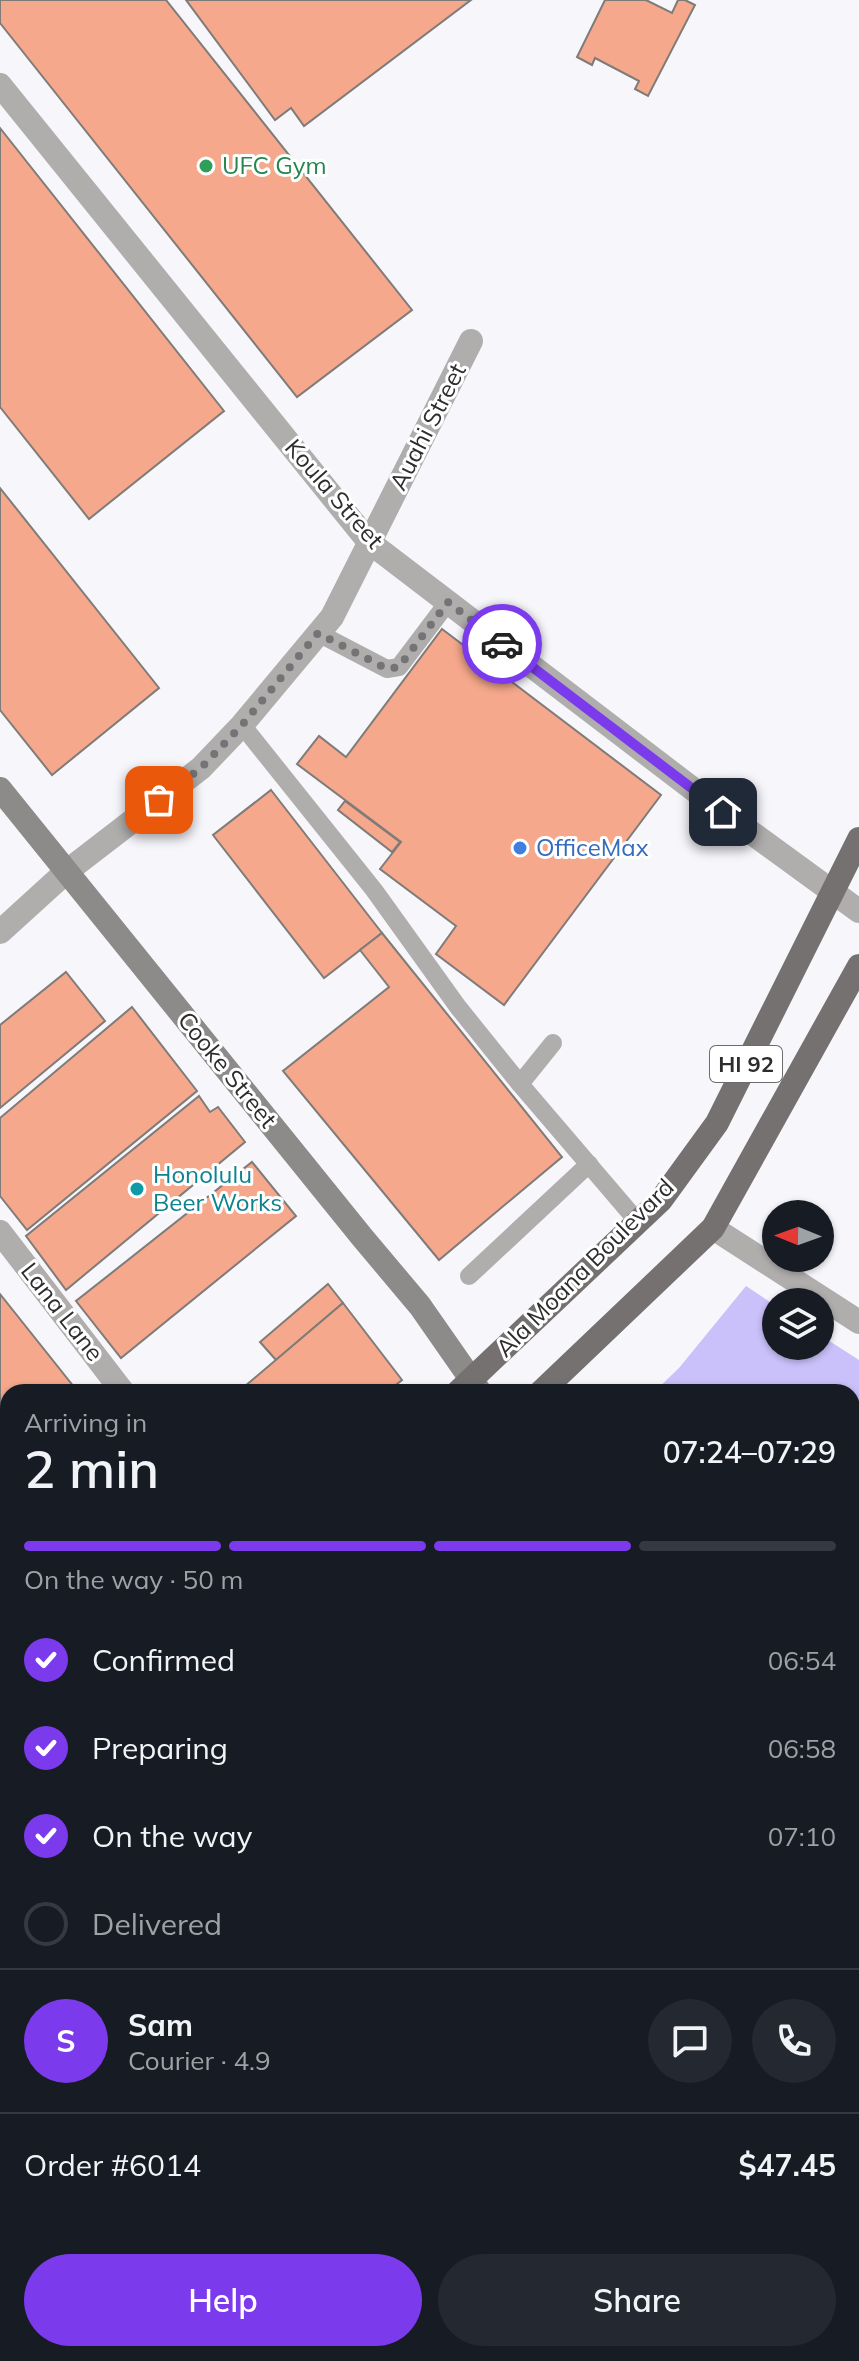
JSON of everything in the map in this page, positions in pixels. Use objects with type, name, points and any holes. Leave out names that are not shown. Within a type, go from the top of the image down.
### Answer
[{"type":"main road","name":"Ala Moana Boulevard","points":[[474,1384],[661,1200],[717,1123],[859,839]]},
{"type":"main road","name":"HI 92","points":[[549,1384],[713,1228],[859,966]]},
{"type":"street","name":"Koula Street","points":[[0,85],[369,542],[723,812],[859,911]]},
{"type":"street","name":"Auahi Street","points":[[0,932],[66,872],[201,768],[242,725],[332,617],[471,341]]},
{"type":"street","name":"Cooke Street","points":[[0,789],[420,1306],[468,1384]]},
{"type":"street","points":[[713,1228],[859,1322]]},
{"type":"street","name":"Lana Lane","points":[[0,1232],[117,1384]]},
{"type":"lane","points":[[318,633],[387,669],[399,667],[448,602]]},
{"type":"lane","points":[[242,725],[374,890],[458,1007],[638,1222]]},
{"type":"lane","points":[[520,1084],[553,1043]]},
{"type":"lane","points":[[469,1276],[589,1164]]},
{"type":"shaded area","points":[[746,1286],[762,1297],[762,1360],[834,1360],[834,1344],[859,1360],[859,1384],[662,1384]]},
{"type":"building","name":"UFC Gym","points":[[0,0],[166,0],[412,310],[297,397],[0,23]]},
{"type":"building","points":[[186,0],[471,0],[304,126],[291,108],[275,120]]},
{"type":"building","points":[[605,0],[646,0],[672,13],[678,0],[695,5],[648,96],[635,89],[639,81],[595,58],[592,65],[577,57]]},
{"type":"building","points":[[0,128],[224,411],[89,519],[0,407]]},
{"type":"building","points":[[0,488],[159,688],[52,775],[0,710]]},
{"type":"building","points":[[442,629],[661,795],[504,1005],[436,954],[456,926],[380,869],[401,842],[297,764],[319,736],[346,757]]},
{"type":"building","points":[[271,790],[382,933],[324,978],[213,835]]},
{"type":"building","points":[[345,801],[400,842],[392,852],[338,810]]},
{"type":"building","points":[[382,933],[562,1157],[439,1260],[283,1071],[389,987],[360,950]]},
{"type":"building","points":[[66,972],[105,1021],[0,1108],[0,1025]]},
{"type":"building","points":[[132,1007],[197,1091],[27,1230],[0,1196],[0,1118]]},
{"type":"building","name":"Honolulu Beer Works","points":[[199,1096],[210,1112],[218,1107],[245,1142],[66,1290],[26,1236]]},
{"type":"building","points":[[252,1162],[296,1216],[121,1358],[76,1301]]},
{"type":"building","points":[[328,1284],[343,1303],[276,1360],[260,1342]]},
{"type":"building","points":[[0,1294],[72,1384],[0,1384]]},
{"type":"building","points":[[343,1303],[402,1380],[397,1384],[247,1384]]},
{"type":"way so far","points":[[159,800],[201,768],[242,725],[318,633],[387,669],[399,667],[448,602],[502,644]]},
{"type":"place","name":"UFC Gym","points":[[206,166]]},
{"type":"place","name":"OfficeMax","points":[[520,848]]},
{"type":"place","name":"Honolulu Beer Works","points":[[137,1189]]},
{"type":"route","points":[[502,644],[723,812]]}]
